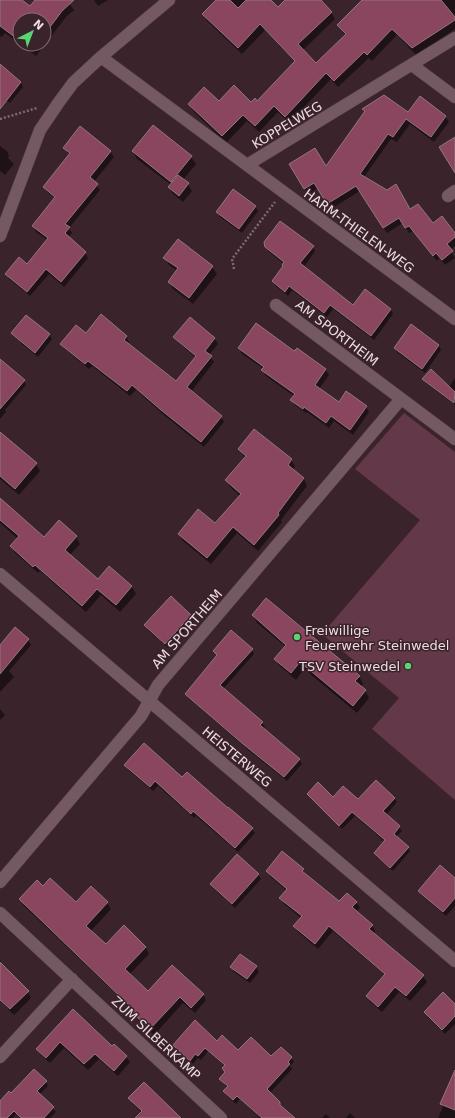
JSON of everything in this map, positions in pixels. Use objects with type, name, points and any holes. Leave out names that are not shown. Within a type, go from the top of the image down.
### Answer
[{"type":"street","points":[[0,236],[40,130],[59,102],[73,83],[101,57],[169,0]]},
{"type":"street","name":"KOPPELWEG","points":[[101,57],[248,165],[455,38]]},
{"type":"street","points":[[412,65],[455,97]]},
{"type":"street","name":"HARM-THIELEN-WEG","points":[[248,165],[282,192],[455,319]]},
{"type":"street","name":"AM SPORTHEIM","points":[[276,305],[455,440]]},
{"type":"street","name":"AM SPORTHEIM","points":[[0,882],[141,716],[158,685],[401,399]]},
{"type":"street","name":"HEISTERWEG","points":[[0,574],[455,961]]},
{"type":"street","name":"ZUM SILBERKAMP","points":[[0,913],[221,1118]]},
{"type":"street","points":[[0,1057],[72,979]]},
{"type":"path","points":[[0,119],[59,102]]},
{"type":"path","points":[[234,269],[232,259],[282,192]]},
{"type":"shaded area","name":"TSV Steinwedel","points":[[404,413],[455,452],[455,800],[372,729],[399,698],[322,634],[420,520],[355,469]]},
{"type":"building","points":[[0,0],[22,0],[30,6],[35,0],[74,0],[62,11],[52,24],[52,12],[12,12],[12,35],[0,26]]},
{"type":"building","points":[[216,0],[230,0],[238,8],[246,0],[271,0],[278,7],[285,0],[321,0],[332,12],[298,44],[316,63],[346,34],[337,25],[362,0],[441,0],[455,17],[455,20],[412,48],[392,29],[367,55],[364,52],[334,81],[326,73],[285,117],[274,106],[255,126],[243,115],[222,136],[188,104],[204,87],[219,101],[234,85],[251,102],[255,98],[257,101],[295,61],[260,24],[238,48],[202,14]]},
{"type":"building","points":[[0,64],[21,82],[0,109]]},
{"type":"building","points":[[384,95],[408,112],[420,96],[446,116],[431,137],[406,119],[393,137],[388,134],[360,174],[387,190],[396,184],[410,209],[418,204],[433,223],[442,216],[455,233],[455,237],[447,244],[453,251],[442,260],[436,253],[433,256],[409,226],[405,228],[399,218],[383,228],[356,186],[327,204],[314,183],[304,189],[289,164],[315,148],[326,166],[365,111],[362,109]]},
{"type":"building","points":[[153,125],[192,156],[171,182],[132,151]]},
{"type":"building","points":[[80,126],[111,151],[90,177],[98,184],[65,224],[70,227],[65,233],[86,252],[61,282],[46,269],[27,292],[5,274],[19,257],[27,264],[48,238],[32,226],[55,197],[43,187],[70,153],[63,148]]},
{"type":"building","points":[[455,137],[455,173],[439,147]]},
{"type":"building","points":[[178,175],[189,183],[179,196],[168,187]]},
{"type":"building","points":[[233,189],[256,206],[239,229],[216,212]]},
{"type":"building","points":[[280,221],[314,246],[300,263],[353,305],[365,289],[391,309],[371,336],[330,305],[324,313],[289,286],[285,292],[272,281],[283,266],[282,265],[284,262],[265,247],[264,242]]},
{"type":"building","points":[[178,239],[213,266],[189,298],[168,282],[178,268],[163,258]]},
{"type":"building","points":[[101,314],[127,336],[124,340],[176,381],[196,356],[173,337],[190,317],[215,338],[205,351],[212,356],[187,387],[222,416],[201,442],[132,385],[127,391],[88,361],[85,364],[60,344],[76,325],[86,333]]},
{"type":"building","points":[[26,315],[50,334],[35,353],[11,333]]},
{"type":"building","points":[[256,323],[294,351],[297,348],[326,369],[315,385],[339,402],[346,391],[367,406],[350,430],[331,416],[326,423],[304,407],[303,409],[290,400],[295,394],[261,370],[264,367],[238,348]]},
{"type":"building","points":[[411,324],[439,345],[422,369],[394,348]]},
{"type":"building","points":[[0,359],[25,380],[0,409]]},
{"type":"building","points":[[431,369],[455,392],[454,403],[422,379]]},
{"type":"building","points":[[254,429],[292,459],[288,465],[304,478],[278,513],[279,515],[254,545],[233,527],[207,558],[178,534],[198,509],[215,523],[241,494],[225,480],[246,456],[238,449]]},
{"type":"building","points":[[0,432],[37,463],[15,489],[0,476]]},
{"type":"building","points":[[0,498],[44,537],[59,520],[77,536],[65,550],[98,579],[109,566],[132,586],[116,605],[97,589],[82,606],[35,565],[33,567],[10,546],[19,536],[0,520]]},
{"type":"building","points":[[171,596],[191,615],[165,644],[144,625]]},
{"type":"building","points":[[266,598],[360,676],[355,681],[366,690],[353,706],[300,662],[291,673],[274,659],[286,645],[252,615]]},
{"type":"building","points":[[15,627],[29,639],[0,674],[0,645]]},
{"type":"building","points":[[231,630],[253,649],[220,685],[263,722],[260,725],[300,759],[284,777],[185,694],[217,655],[213,651]]},
{"type":"building","points":[[144,743],[182,777],[187,772],[253,828],[235,848],[193,811],[191,814],[155,781],[150,787],[124,765]]},
{"type":"building","points":[[376,780],[395,798],[383,811],[400,826],[394,834],[409,847],[390,868],[374,853],[385,840],[352,812],[339,826],[307,794],[318,782],[333,797],[343,786],[358,799]]},
{"type":"building","points":[[282,851],[304,869],[302,871],[339,901],[347,893],[357,902],[352,907],[373,925],[369,929],[424,975],[406,996],[395,987],[378,1007],[366,996],[385,974],[329,926],[315,944],[293,926],[302,916],[279,898],[287,889],[266,871]]},
{"type":"building","points":[[237,854],[259,874],[232,904],[210,884]]},
{"type":"building","points":[[440,865],[455,878],[455,898],[443,912],[418,891]]},
{"type":"building","points":[[50,878],[76,902],[91,886],[108,902],[86,926],[106,944],[124,925],[146,947],[125,969],[148,991],[172,965],[204,994],[191,1008],[180,997],[150,1029],[130,1011],[132,1008],[19,899],[37,880],[43,886]]},
{"type":"building","points":[[240,954],[257,966],[247,979],[230,967]]},
{"type":"building","points":[[0,962],[29,991],[10,1009],[0,1000]]},
{"type":"building","points":[[443,992],[455,1004],[455,1016],[442,1030],[424,1012]]},
{"type":"building","points":[[73,1009],[112,1046],[114,1044],[127,1056],[114,1071],[95,1054],[84,1064],[60,1042],[46,1058],[36,1049]]},
{"type":"building","points":[[195,1020],[217,1041],[222,1035],[238,1050],[251,1037],[271,1056],[281,1047],[292,1057],[288,1062],[290,1064],[267,1089],[280,1102],[280,1105],[295,1118],[262,1118],[237,1096],[233,1100],[223,1091],[228,1086],[219,1079],[225,1072],[222,1068],[225,1065],[205,1048],[198,1056],[195,1054],[190,1061],[173,1045]]},
{"type":"building","points":[[34,1069],[47,1081],[37,1091],[54,1107],[44,1118],[24,1118],[20,1117],[14,1111],[7,1118],[0,1118],[0,1101],[9,1091],[11,1093]]},
{"type":"building","points":[[455,1070],[455,1110],[440,1104]]},
{"type":"building","points":[[144,1082],[181,1118],[135,1118],[142,1111],[128,1098]]},
{"type":"place","name":"Freiwillige Feuerwehr Steinwedel","points":[[297,637]]},
{"type":"place","name":"TSV Steinwedel","points":[[408,666]]}]
